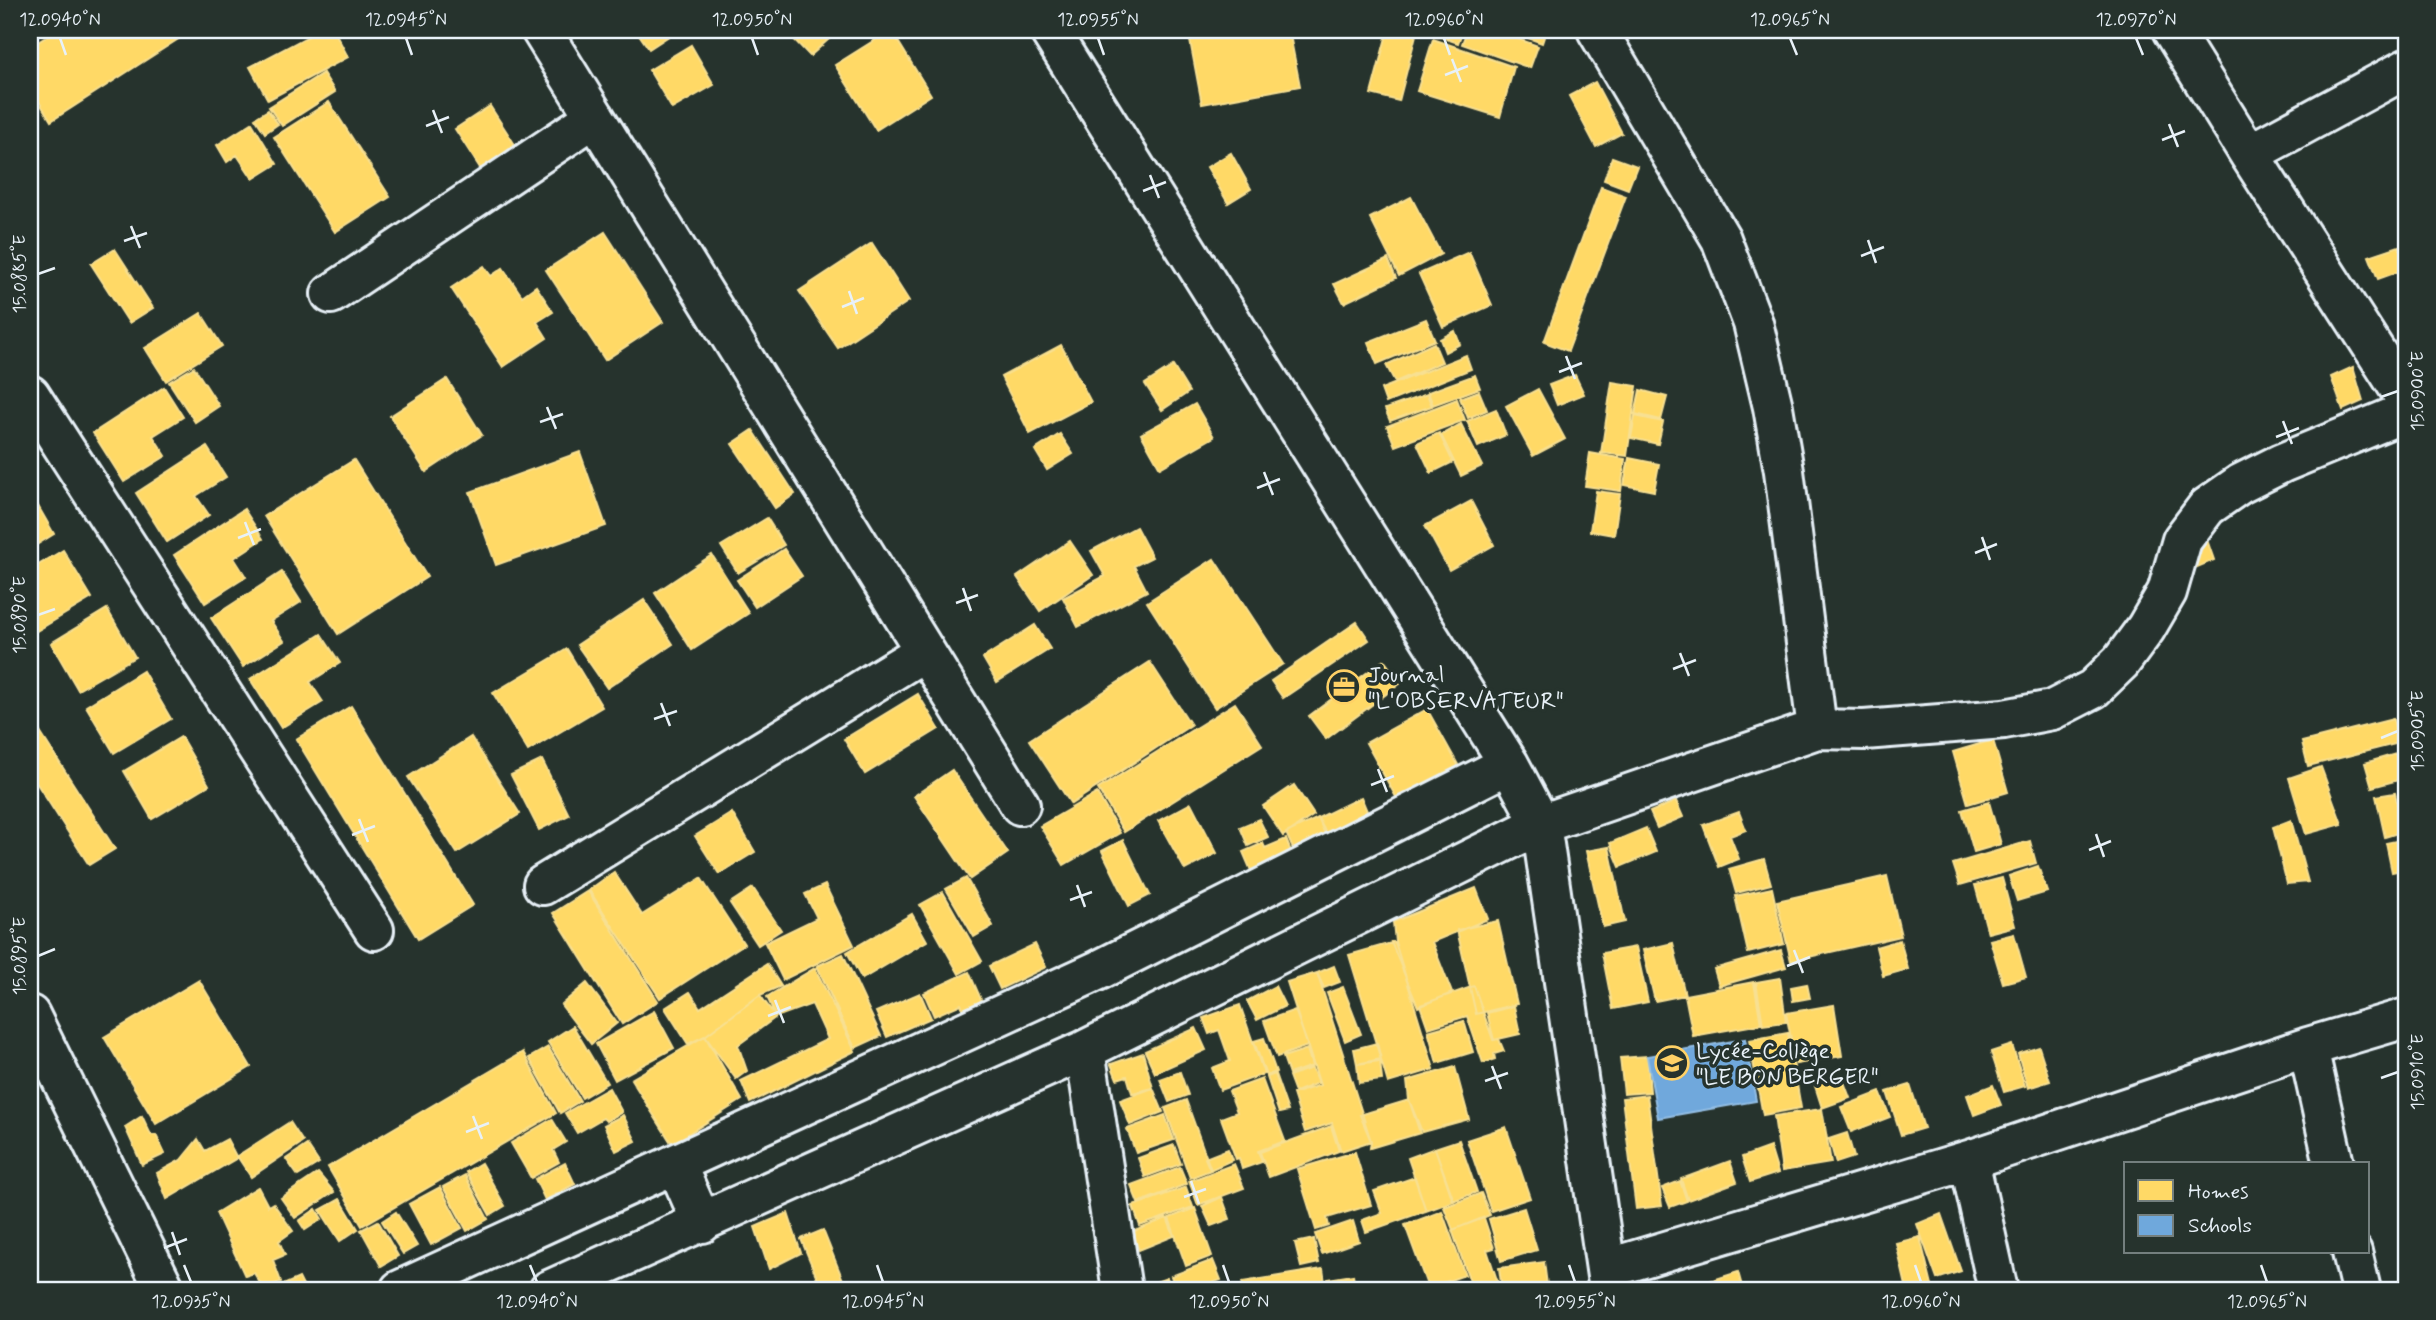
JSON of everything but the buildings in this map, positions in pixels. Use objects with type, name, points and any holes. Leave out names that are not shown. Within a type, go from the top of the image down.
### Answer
[{"type":"street","points":[[541,30],[1020,805]]},
{"type":"street","points":[[1049,30],[1509,764],[1541,824],[1608,1280],[2308,1047],[2406,1018]]},
{"type":"street","points":[[1597,30],[1721,239],[1754,323],[1784,471],[1817,729]]},
{"type":"street","points":[[2172,30],[2406,399]]},
{"type":"street","points":[[2249,154],[2406,69]]},
{"type":"street","points":[[331,294],[595,117]]},
{"type":"street","points":[[30,396],[373,930]]},
{"type":"street","points":[[549,1290],[1085,1050],[1541,824],[1817,729],[1864,730],[2004,719],[2052,710],[2093,689],[2121,662],[2146,628],[2167,592],[2182,540],[2207,507],[2240,484],[2406,412]]},
{"type":"street","points":[[543,885],[925,651]]},
{"type":"street","points":[[400,1290],[1099,970],[1509,764]]},
{"type":"street","points":[[30,1015],[165,1290]]},
{"type":"street","points":[[2308,1047],[2334,1162]]},
{"type":"street","points":[[1085,1050],[1122,1290]]},
{"type":"street","points":[[1969,1160],[1998,1290]]},
{"type":"street","points":[[676,1164],[702,1223]]},
{"type":"street","points":[[2353,1254],[2361,1290]]},
{"type":"place","name":"Journal \"L'OBSERVATEUR\"","points":[[1344,687]]},
{"type":"place","name":"Lycée-Collège \"LE BON BERGER\"","points":[[1672,1063]]}]
